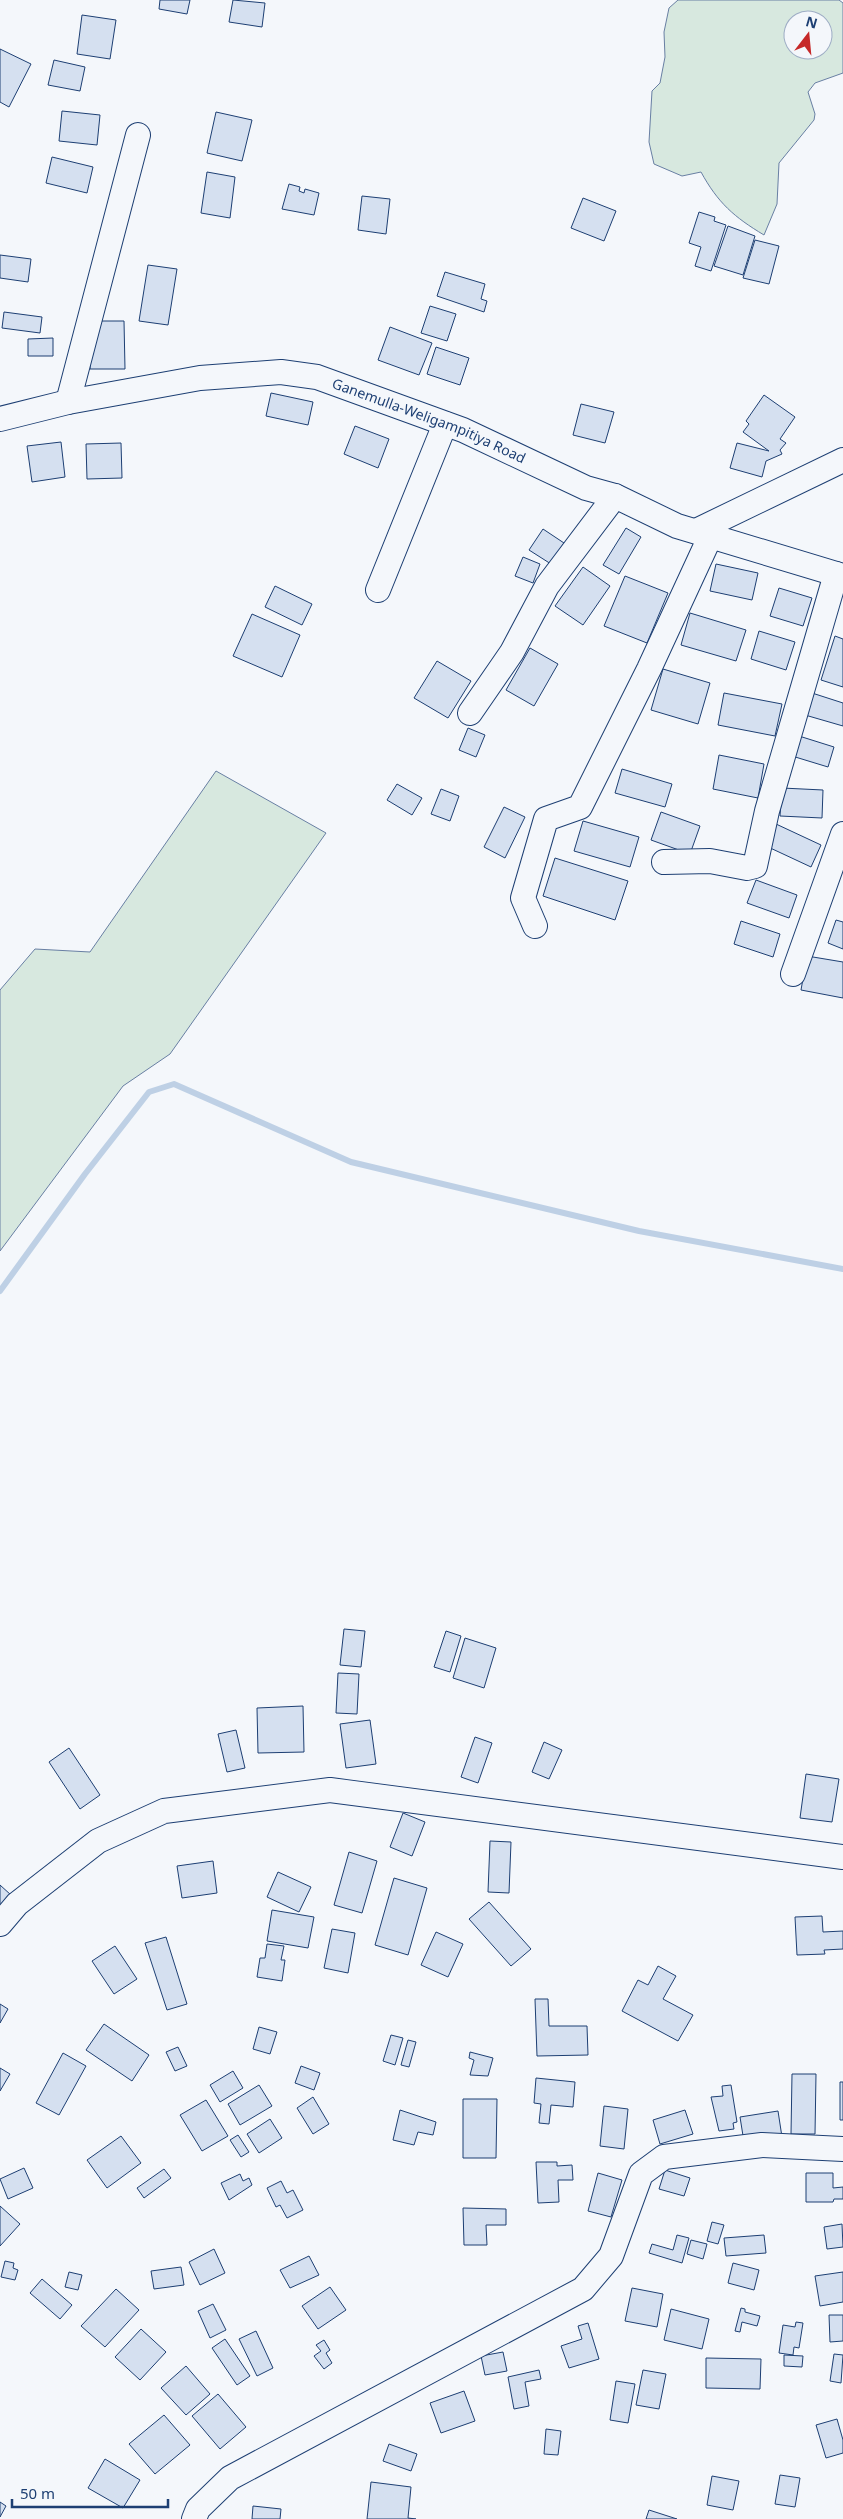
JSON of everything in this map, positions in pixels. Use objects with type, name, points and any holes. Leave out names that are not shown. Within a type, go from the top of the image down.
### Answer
[{"type":"street","points":[[68,402],[138,135]]},
{"type":"street","name":"Ganemulla-Weligampitiya Road","points":[[0,419],[68,402],[200,378],[281,372],[316,377],[445,424],[534,462],[586,488],[614,496],[677,526],[839,575]]},
{"type":"street","points":[[378,590],[445,424]]},
{"type":"street","points":[[535,926],[523,898],[546,818],[580,807],[649,669],[703,534],[843,460]]},
{"type":"street","points":[[470,713],[512,652],[547,586],[614,496]]},
{"type":"street","points":[[664,862],[710,861],[747,868],[755,866],[767,811],[839,575]]},
{"type":"street","points":[[793,974],[843,834]]},
{"type":"street","points":[[0,1924],[17,1904],[98,1841],[164,1810],[330,1790],[843,1857]]},
{"type":"street","points":[[194,2519],[198,2509],[230,2478],[583,2289],[611,2256],[641,2174],[664,2157],[762,2145],[843,2149]]},
{"type":"shaded area","points":[[678,0],[839,0],[843,3],[843,73],[815,83],[808,92],[815,114],[814,120],[779,163],[777,204],[764,235],[744,222],[720,201],[701,172],[682,176],[654,164],[649,142],[652,91],[660,83],[665,57],[664,32],[669,8]]},
{"type":"shaded area","points":[[216,771],[326,833],[170,1054],[123,1086],[0,1251],[0,990],[35,949],[90,952]]},
{"type":"building","points":[[160,0],[190,0],[187,14],[159,9]]},
{"type":"building","points":[[233,0],[265,3],[262,27],[229,22]]},
{"type":"building","points":[[82,15],[116,20],[110,59],[77,54]]},
{"type":"building","points":[[0,49],[31,64],[9,107],[0,102]]},
{"type":"building","points":[[54,60],[85,67],[80,91],[48,85]]},
{"type":"building","points":[[62,111],[100,115],[97,145],[59,141]]},
{"type":"building","points":[[216,112],[252,120],[242,161],[207,153]]},
{"type":"building","points":[[52,157],[93,167],[87,193],[46,183]]},
{"type":"building","points":[[207,172],[235,177],[230,218],[201,213]]},
{"type":"building","points":[[289,184],[300,187],[299,191],[304,193],[305,189],[319,193],[314,215],[282,209]]},
{"type":"building","points":[[362,196],[390,199],[386,234],[358,230]]},
{"type":"building","points":[[583,198],[616,211],[604,241],[571,228]]},
{"type":"building","points":[[699,212],[715,217],[714,221],[726,225],[711,271],[695,266],[701,247],[689,243]]},
{"type":"building","points":[[728,226],[755,236],[743,275],[714,266]]},
{"type":"building","points":[[755,240],[779,246],[769,284],[743,278]]},
{"type":"building","points":[[0,255],[31,259],[28,282],[0,278]]},
{"type":"building","points":[[148,265],[177,269],[168,325],[139,321]]},
{"type":"building","points":[[445,272],[485,284],[481,299],[487,301],[484,312],[437,296]]},
{"type":"building","points":[[430,306],[456,314],[447,341],[421,333]]},
{"type":"building","points":[[4,312],[42,317],[40,333],[2,328]]},
{"type":"building","points":[[90,321],[124,321],[125,369],[90,369]]},
{"type":"building","points":[[390,327],[432,343],[419,375],[378,360]]},
{"type":"building","points":[[53,338],[53,356],[28,356],[28,339]]},
{"type":"building","points":[[436,347],[469,358],[460,385],[427,374]]},
{"type":"building","points":[[271,393],[313,402],[308,425],[266,416]]},
{"type":"building","points":[[764,395],[795,417],[780,439],[786,443],[780,450],[782,454],[766,461],[762,477],[730,468],[737,443],[769,451],[743,432],[749,424],[746,421]]},
{"type":"building","points":[[581,404],[614,412],[605,443],[573,435]]},
{"type":"building","points":[[355,426],[389,439],[378,468],[344,454]]},
{"type":"building","points":[[61,442],[65,477],[32,482],[27,446]]},
{"type":"building","points":[[121,443],[122,478],[87,479],[86,444]]},
{"type":"building","points":[[626,528],[641,537],[619,574],[603,565]]},
{"type":"building","points":[[543,529],[564,543],[551,564],[529,550]]},
{"type":"building","points":[[523,557],[540,564],[533,583],[515,576]]},
{"type":"building","points":[[716,564],[758,573],[752,600],[710,591]]},
{"type":"building","points":[[583,567],[610,586],[583,625],[555,606]]},
{"type":"building","points":[[625,576],[668,593],[647,643],[604,626]]},
{"type":"building","points":[[275,586],[312,604],[302,625],[265,607]]},
{"type":"building","points":[[779,588],[812,598],[803,626],[770,616]]},
{"type":"building","points":[[690,613],[746,630],[736,661],[681,645]]},
{"type":"building","points":[[252,614],[300,635],[282,677],[233,656]]},
{"type":"building","points":[[759,631],[795,642],[786,670],[751,659]]},
{"type":"building","points":[[835,636],[843,639],[843,687],[821,680]]},
{"type":"building","points":[[530,648],[558,664],[534,706],[506,690]]},
{"type":"building","points":[[437,661],[471,681],[448,718],[414,698]]},
{"type":"building","points":[[663,669],[710,683],[698,724],[651,710]]},
{"type":"building","points":[[724,693],[782,704],[775,736],[718,725]]},
{"type":"building","points":[[812,693],[843,703],[843,726],[805,715]]},
{"type":"building","points":[[468,728],[485,735],[476,757],[459,750]]},
{"type":"building","points":[[799,736],[834,747],[828,767],[792,756]]},
{"type":"building","points":[[719,755],[764,764],[758,798],[713,789]]},
{"type":"building","points":[[622,769],[672,784],[665,807],[615,793]]},
{"type":"building","points":[[397,784],[422,798],[412,815],[387,800]]},
{"type":"building","points":[[782,788],[823,790],[822,818],[780,816]]},
{"type":"building","points":[[441,789],[459,796],[450,821],[431,814]]},
{"type":"building","points":[[504,807],[525,817],[505,858],[484,847]]},
{"type":"building","points":[[661,812],[700,826],[690,854],[651,840]]},
{"type":"building","points":[[583,821],[639,837],[630,867],[574,851]]},
{"type":"building","points":[[776,824],[821,845],[811,867],[766,846]]},
{"type":"building","points":[[555,858],[628,881],[615,920],[543,896]]},
{"type":"building","points":[[756,880],[797,895],[789,918],[747,903]]},
{"type":"building","points":[[836,920],[843,922],[843,949],[828,943]]},
{"type":"building","points":[[741,921],[780,934],[773,957],[734,944]]},
{"type":"building","points":[[807,956],[843,962],[843,998],[801,990]]},
{"type":"building","points":[[344,1629],[365,1631],[361,1667],[340,1665]]},
{"type":"building","points":[[446,1631],[461,1636],[450,1672],[434,1667]]},
{"type":"building","points":[[465,1638],[496,1648],[484,1688],[453,1678]]},
{"type":"building","points":[[338,1673],[359,1674],[357,1714],[336,1713]]},
{"type":"building","points":[[303,1706],[304,1752],[258,1753],[257,1708]]},
{"type":"building","points":[[370,1720],[376,1764],[346,1768],[340,1724]]},
{"type":"building","points":[[236,1730],[245,1768],[227,1772],[218,1734]]},
{"type":"building","points":[[475,1737],[492,1743],[478,1783],[461,1777]]},
{"type":"building","points":[[544,1742],[562,1750],[549,1779],[532,1772]]},
{"type":"building","points":[[69,1748],[100,1795],[80,1809],[49,1762]]},
{"type":"building","points":[[806,1774],[839,1779],[832,1822],[800,1818]]},
{"type":"building","points":[[403,1813],[425,1822],[412,1856],[390,1847]]},
{"type":"building","points":[[490,1841],[511,1842],[509,1893],[488,1892]]},
{"type":"building","points":[[349,1852],[377,1861],[362,1913],[334,1905]]},
{"type":"building","points":[[213,1861],[217,1893],[182,1898],[177,1866]]},
{"type":"building","points":[[278,1872],[311,1887],[299,1912],[267,1897]]},
{"type":"building","points":[[394,1878],[427,1888],[408,1955],[375,1945]]},
{"type":"building","points":[[0,1885],[11,1895],[0,1907]]},
{"type":"building","points":[[489,1902],[531,1949],[511,1966],[469,1919]]},
{"type":"building","points":[[272,1910],[314,1917],[308,1948],[267,1941]]},
{"type":"building","points":[[822,1916],[823,1932],[843,1931],[843,1949],[824,1950],[825,1954],[797,1955],[795,1917]]},
{"type":"building","points":[[332,1929],[355,1933],[348,1973],[324,1968]]},
{"type":"building","points":[[436,1932],[463,1944],[448,1977],[421,1965]]},
{"type":"building","points":[[166,1937],[187,2004],[167,2010],[145,1943]]},
{"type":"building","points":[[267,1944],[284,1946],[281,1960],[285,1960],[282,1981],[257,1977],[260,1958],[265,1958]]},
{"type":"building","points":[[115,1946],[137,1979],[114,1994],[92,1961]]},
{"type":"building","points":[[658,1966],[676,1976],[663,1999],[693,2015],[678,2041],[622,2011],[638,1980],[648,1985]]},
{"type":"building","points":[[535,1999],[548,1999],[549,2026],[587,2026],[588,2055],[537,2056]]},
{"type":"building","points":[[0,2004],[8,2009],[0,2023]]},
{"type":"building","points":[[104,2024],[149,2055],[132,2081],[86,2050]]},
{"type":"building","points":[[259,2027],[277,2032],[270,2054],[253,2049]]},
{"type":"building","points":[[391,2035],[403,2038],[395,2065],[383,2061]]},
{"type":"building","points":[[408,2040],[416,2042],[409,2067],[401,2065]]},
{"type":"building","points":[[178,2047],[187,2066],[175,2071],[166,2052]]},
{"type":"building","points":[[470,2052],[493,2058],[488,2076],[470,2075],[474,2060],[469,2058]]},
{"type":"building","points":[[63,2053],[86,2066],[59,2115],[36,2103]]},
{"type":"building","points":[[301,2066],[320,2073],[314,2090],[295,2083]]},
{"type":"building","points":[[0,2068],[10,2074],[0,2091]]},
{"type":"building","points":[[233,2071],[243,2088],[220,2102],[210,2085]]},
{"type":"building","points":[[792,2074],[816,2074],[815,2134],[791,2134]]},
{"type":"building","points":[[536,2078],[575,2082],[573,2107],[551,2105],[549,2124],[539,2123],[541,2104],[534,2103]]},
{"type":"building","points":[[840,2082],[843,2082],[843,2120],[840,2120]]},
{"type":"building","points":[[259,2085],[272,2106],[240,2125],[228,2104]]},
{"type":"building","points":[[731,2085],[737,2122],[733,2123],[734,2129],[719,2131],[711,2097],[723,2096],[722,2086]]},
{"type":"building","points":[[313,2097],[329,2124],[313,2134],[297,2108]]},
{"type":"building","points":[[463,2099],[497,2099],[496,2158],[463,2158]]},
{"type":"building","points":[[206,2100],[228,2136],[202,2151],[180,2115]]},
{"type":"building","points":[[604,2106],[628,2109],[624,2149],[600,2146]]},
{"type":"building","points":[[400,2110],[436,2122],[433,2135],[418,2132],[414,2145],[393,2140]]},
{"type":"building","points":[[685,2110],[693,2134],[660,2144],[653,2120]]},
{"type":"building","points":[[778,2111],[782,2137],[744,2142],[740,2117]]},
{"type":"building","points":[[270,2119],[282,2138],[259,2153],[247,2134]]},
{"type":"building","points":[[238,2135],[249,2152],[241,2157],[230,2140]]},
{"type":"building","points":[[121,2136],[141,2163],[107,2188],[87,2160]]},
{"type":"building","points":[[536,2162],[557,2162],[557,2166],[572,2165],[573,2180],[558,2180],[559,2202],[538,2203]]},
{"type":"building","points":[[24,2168],[33,2188],[8,2199],[0,2179]]},
{"type":"building","points":[[164,2169],[171,2178],[144,2198],[137,2188]]},
{"type":"building","points":[[665,2170],[690,2178],[684,2196],[659,2189]]},
{"type":"building","points":[[598,2173],[622,2180],[611,2217],[588,2211]]},
{"type":"building","points":[[806,2173],[833,2173],[833,2188],[843,2187],[843,2199],[834,2199],[833,2202],[806,2202]]},
{"type":"building","points":[[240,2174],[243,2181],[249,2178],[252,2185],[229,2200],[221,2183]]},
{"type":"building","points":[[281,2181],[287,2193],[293,2190],[303,2210],[287,2218],[280,2205],[276,2207],[267,2188]]},
{"type":"building","points":[[0,2206],[20,2224],[0,2246]]},
{"type":"building","points":[[463,2208],[506,2209],[506,2225],[486,2225],[487,2245],[464,2245]]},
{"type":"building","points":[[712,2222],[724,2225],[718,2244],[707,2241]]},
{"type":"building","points":[[842,2224],[843,2247],[827,2249],[824,2227]]},
{"type":"building","points":[[677,2235],[689,2238],[682,2263],[649,2253],[652,2244],[673,2250]]},
{"type":"building","points":[[764,2235],[766,2253],[726,2256],[724,2238]]},
{"type":"building","points":[[691,2240],[707,2244],[703,2259],[687,2254]]},
{"type":"building","points":[[214,2249],[225,2273],[200,2285],[189,2262]]},
{"type":"building","points":[[309,2256],[319,2275],[290,2288],[280,2270]]},
{"type":"building","points":[[5,2261],[14,2263],[13,2268],[18,2270],[15,2280],[1,2277]]},
{"type":"building","points":[[733,2263],[759,2270],[754,2290],[728,2283]]},
{"type":"building","points":[[181,2267],[184,2285],[154,2289],[151,2271]]},
{"type":"building","points":[[69,2272],[82,2275],[78,2290],[65,2287]]},
{"type":"building","points":[[843,2272],[843,2302],[820,2306],[815,2276]]},
{"type":"building","points":[[42,2279],[72,2305],[60,2319],[30,2293]]},
{"type":"building","points":[[330,2287],[346,2310],[318,2329],[302,2306]]},
{"type":"building","points":[[632,2288],[663,2294],[657,2327],[625,2321]]},
{"type":"building","points":[[116,2289],[139,2310],[105,2347],[81,2326]]},
{"type":"building","points":[[213,2304],[226,2330],[210,2338],[198,2311]]},
{"type":"building","points":[[741,2308],[745,2309],[745,2312],[760,2316],[757,2326],[742,2322],[740,2332],[735,2331]]},
{"type":"building","points":[[671,2309],[709,2319],[702,2349],[664,2340]]},
{"type":"building","points":[[829,2315],[843,2315],[843,2341],[830,2342]]},
{"type":"building","points":[[796,2322],[803,2323],[799,2348],[794,2347],[793,2355],[779,2353],[783,2325],[795,2327]]},
{"type":"building","points":[[588,2323],[599,2359],[569,2368],[561,2346],[582,2339],[578,2326]]},
{"type":"building","points":[[141,2329],[166,2352],[140,2380],[115,2357]]},
{"type":"building","points":[[256,2331],[273,2368],[257,2376],[239,2339]]},
{"type":"building","points":[[225,2339],[250,2376],[237,2385],[212,2348]]},
{"type":"building","points":[[324,2340],[330,2350],[326,2353],[332,2363],[324,2369],[314,2356],[321,2351],[316,2345]]},
{"type":"building","points":[[503,2352],[507,2371],[485,2375],[481,2356]]},
{"type":"building","points":[[834,2354],[843,2355],[841,2383],[830,2381]]},
{"type":"building","points":[[784,2355],[803,2356],[802,2367],[784,2366]]},
{"type":"building","points":[[706,2358],[761,2359],[760,2389],[706,2388]]},
{"type":"building","points":[[186,2366],[210,2394],[186,2415],[161,2388]]},
{"type":"building","points":[[539,2370],[541,2379],[525,2382],[529,2406],[514,2409],[508,2377]]},
{"type":"building","points":[[643,2370],[666,2374],[659,2409],[636,2405]]},
{"type":"building","points":[[616,2381],[635,2384],[628,2423],[610,2420]]},
{"type":"building","points":[[464,2391],[475,2421],[441,2433],[430,2403]]},
{"type":"building","points":[[218,2394],[246,2427],[220,2449],[192,2416]]},
{"type":"building","points":[[164,2415],[190,2445],[155,2474],[129,2444]]},
{"type":"building","points":[[837,2419],[843,2440],[843,2453],[826,2458],[816,2425]]},
{"type":"building","points":[[546,2429],[561,2431],[558,2455],[544,2454]]},
{"type":"building","points":[[389,2444],[417,2454],[411,2471],[383,2461]]},
{"type":"building","points":[[105,2459],[140,2480],[123,2508],[88,2488]]},
{"type":"building","points":[[780,2475],[800,2478],[795,2507],[775,2504]]},
{"type":"building","points":[[712,2476],[739,2481],[733,2510],[707,2505]]},
{"type":"building","points":[[371,2482],[411,2487],[408,2518],[416,2519],[367,2519]]},
{"type":"building","points":[[0,2502],[6,2506],[0,2517]]},
{"type":"building","points":[[253,2506],[281,2509],[280,2519],[252,2519]]},
{"type":"building","points":[[649,2510],[677,2519],[646,2519]]},
{"type":"waterway","points":[[0,1291],[85,1174],[149,1092],[174,1084],[351,1162],[639,1231],[843,1269]]}]
